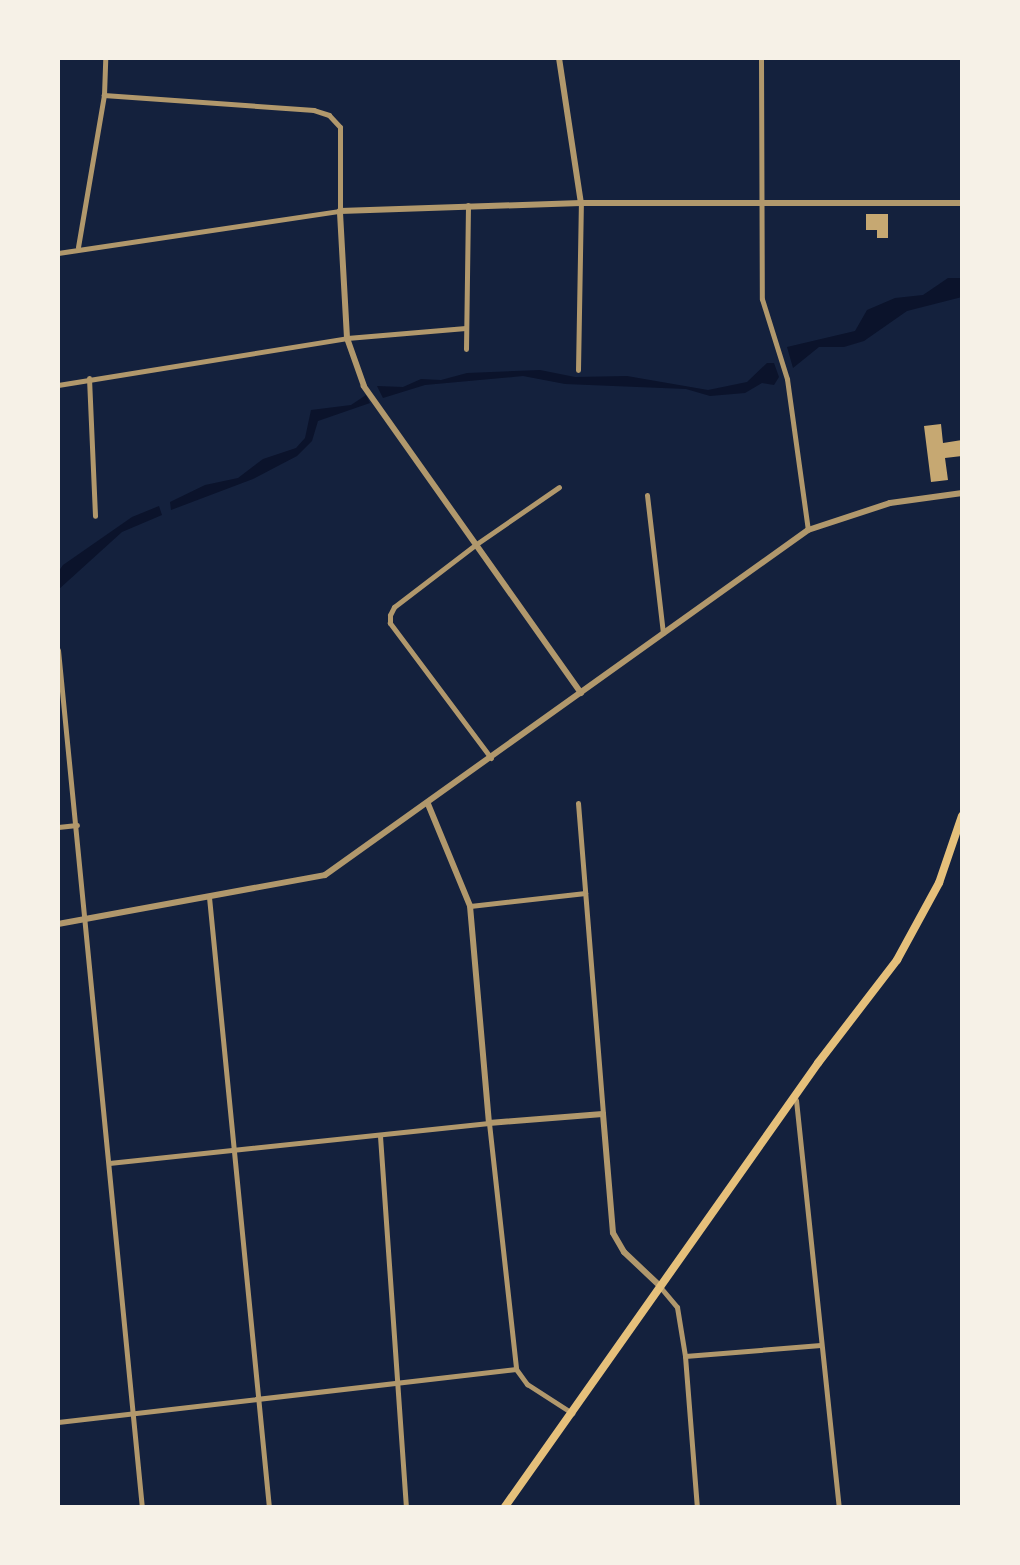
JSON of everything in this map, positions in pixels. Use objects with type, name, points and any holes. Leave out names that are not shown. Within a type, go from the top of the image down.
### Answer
[{"type":"main road","points":[[504,1508],[796,1100],[818,1063],[897,960],[926,912],[962,816]]},
{"type":"street","points":[[78,249],[104,95],[105,58]]},
{"type":"street","points":[[559,58],[580,203],[578,370]]},
{"type":"street","points":[[761,58],[762,298],[787,379],[808,530]]},
{"type":"street","points":[[104,95],[314,110],[329,115],[340,127],[347,338],[364,386],[581,694]]},
{"type":"street","points":[[58,253],[340,211],[580,203],[962,202]]},
{"type":"street","points":[[466,349],[468,205]]},
{"type":"street","points":[[58,385],[347,338],[466,328]]},
{"type":"street","points":[[89,378],[94,516]]},
{"type":"street","points":[[490,758],[389,620],[394,608],[475,545],[559,488]]},
{"type":"street","points":[[58,924],[325,875],[808,530],[890,503],[962,494]]},
{"type":"street","points":[[646,495],[663,633]]},
{"type":"street","points":[[58,650],[142,1508]]},
{"type":"street","points":[[578,803],[614,1233],[624,1252],[677,1307],[685,1356],[697,1508]]},
{"type":"street","points":[[428,804],[470,906],[516,1370],[527,1384],[573,1413]]},
{"type":"street","points":[[58,827],[78,825]]},
{"type":"street","points":[[470,906],[586,893]]},
{"type":"street","points":[[209,898],[269,1508]]},
{"type":"street","points":[[796,1100],[839,1508]]},
{"type":"street","points":[[109,1163],[603,1114]]},
{"type":"street","points":[[380,1136],[406,1508]]},
{"type":"street","points":[[685,1356],[822,1345]]},
{"type":"street","points":[[58,1422],[398,1380],[516,1370]]},
{"type":"street","points":[[513,1496],[514,1508]]},
{"type":"water","points":[[948,278],[962,278],[962,297],[907,311],[864,341],[844,347],[819,347],[793,368],[787,347],[855,331],[867,310],[895,298],[923,295]]},
{"type":"water","points":[[767,363],[774,363],[779,377],[774,385],[762,383],[745,393],[710,396],[686,389],[565,384],[523,376],[425,385],[383,398],[377,386],[403,387],[421,379],[441,380],[467,373],[540,370],[575,377],[627,376],[708,390],[747,382]]},
{"type":"water","points":[[366,395],[370,403],[318,421],[312,441],[297,456],[253,479],[171,510],[170,502],[205,485],[238,478],[263,459],[296,448],[305,438],[311,410],[351,405]]},
{"type":"water","points":[[159,506],[162,515],[122,532],[58,590],[58,572],[63,565],[132,517]]},
{"type":"building","points":[[866,214],[888,214],[888,238],[877,238],[877,230],[866,230]]},
{"type":"building","points":[[941,424],[943,443],[962,440],[962,456],[945,458],[948,480],[931,482],[924,426]]}]
